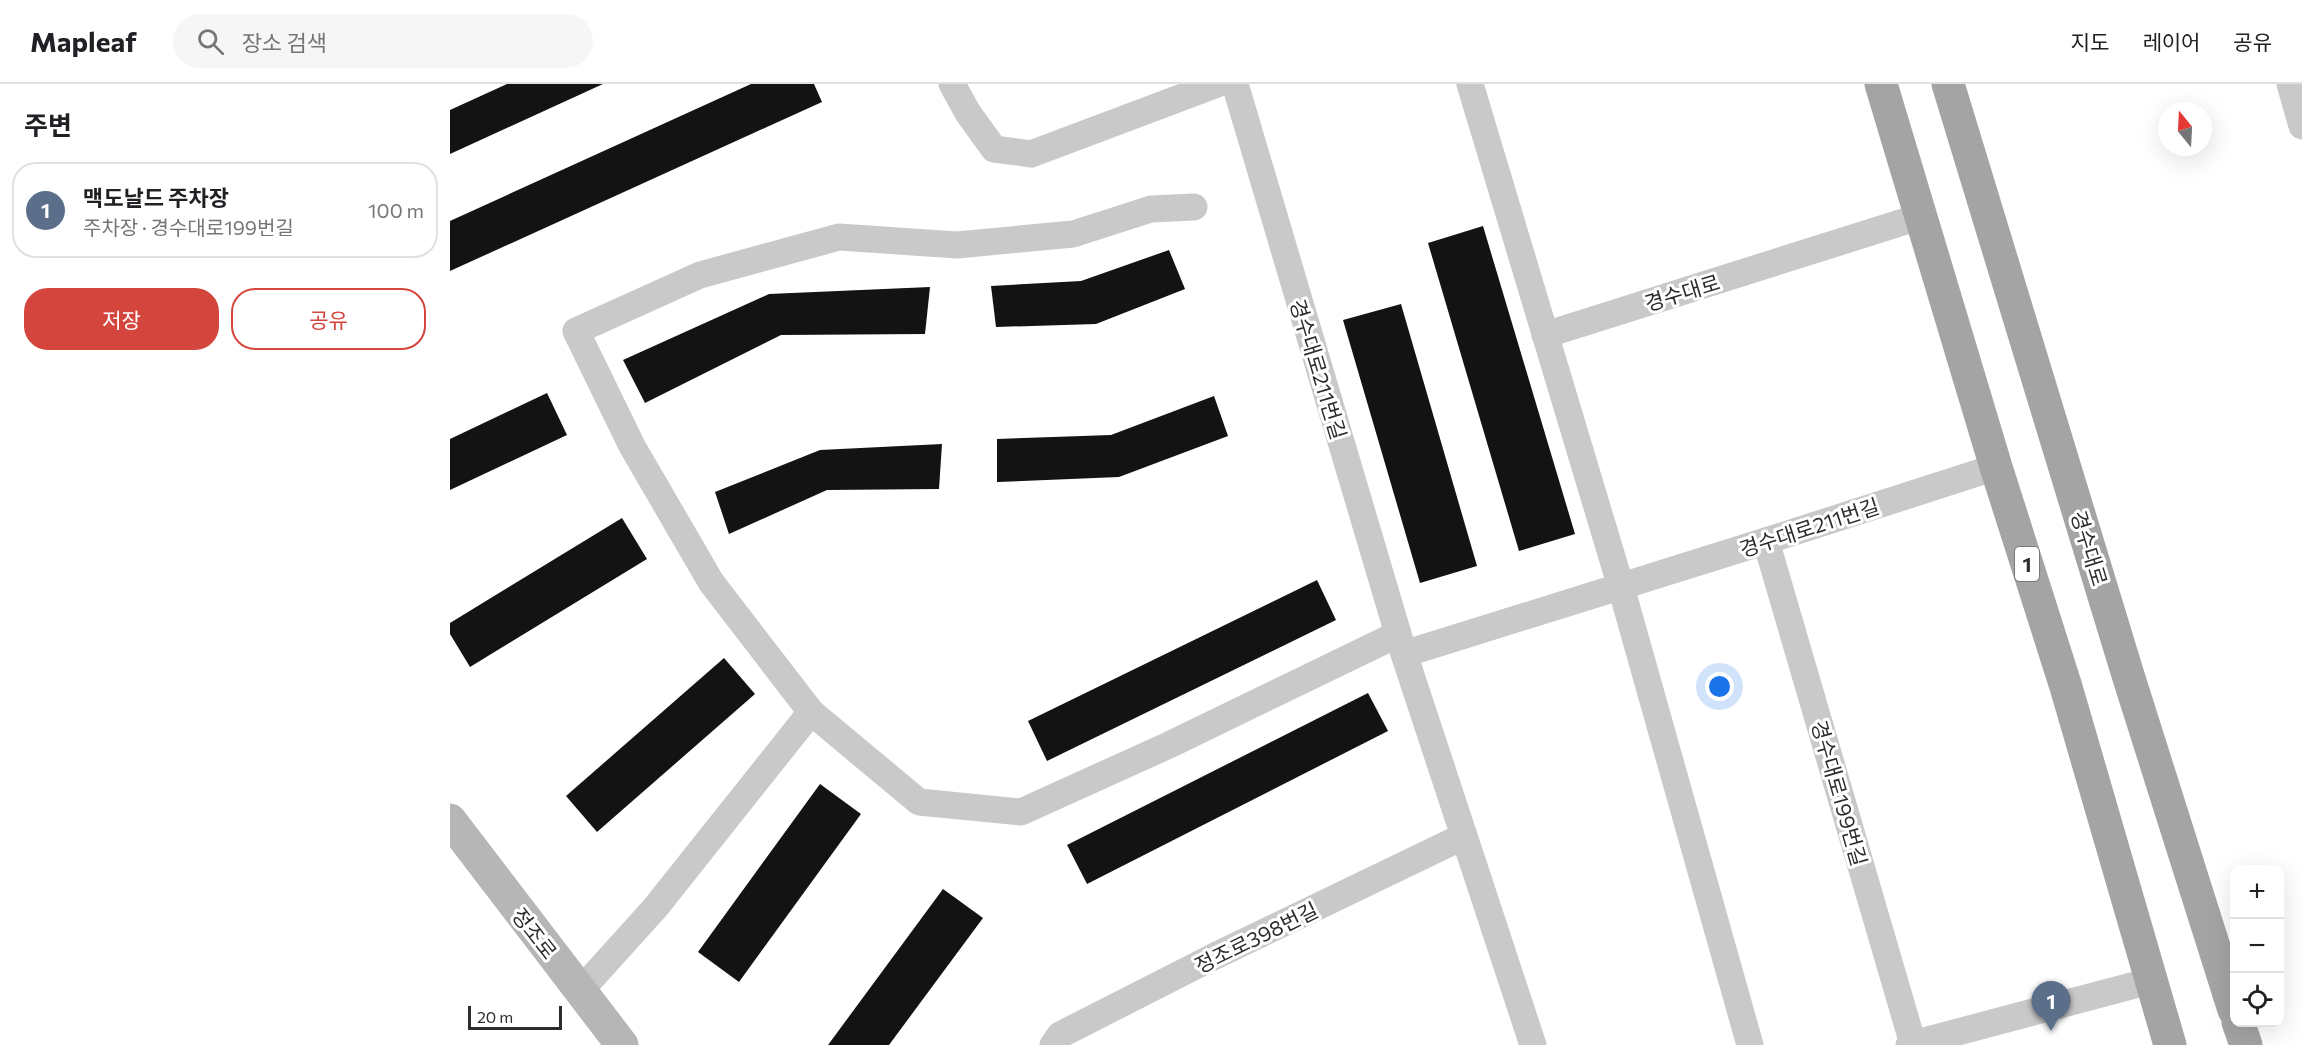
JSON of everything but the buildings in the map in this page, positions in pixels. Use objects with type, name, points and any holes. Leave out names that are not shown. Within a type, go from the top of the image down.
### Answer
[{"type":"main road","name":"1","points":[[1881,84],[1996,467],[2066,687],[2170,1045]]},
{"type":"main road","name":"경수대로","points":[[1948,84],[2128,675],[2230,994]]},
{"type":"main road","points":[[2239,1027],[2246,1045]]},
{"type":"street","points":[[952,84],[968,113],[994,149],[1031,154],[1217,84]]},
{"type":"street","name":"경수대로211번길","points":[[1235,84],[1401,644],[1464,836]]},
{"type":"street","points":[[1470,84],[1620,586],[1750,1045]]},
{"type":"street","points":[[2289,84],[2302,126]]},
{"type":"street","points":[[1194,207],[1151,209],[1073,234],[957,245],[839,237],[700,275],[576,331],[632,446],[711,582],[811,712],[919,802],[1021,812],[1401,644]]},
{"type":"street","name":"경수대로","points":[[1545,335],[1922,216]]},
{"type":"street","name":"경수대로211번길","points":[[1401,644],[1620,586],[1996,467]]},
{"type":"street","name":"경수대로199번길","points":[[1766,541],[1911,1044],[2150,981]]},
{"type":"street","points":[[580,991],[655,908],[811,712]]},
{"type":"street","points":[[1464,836],[1533,1045]]},
{"type":"street","name":"정조로398번길","points":[[1053,1045],[1060,1035],[1091,1019],[1215,956],[1464,836]]},
{"type":"street","name":"정조로","points":[[456,840],[622,1045]]},
{"type":"place","name":"맥도날드 주차장","points":[[2051,1031]]}]
